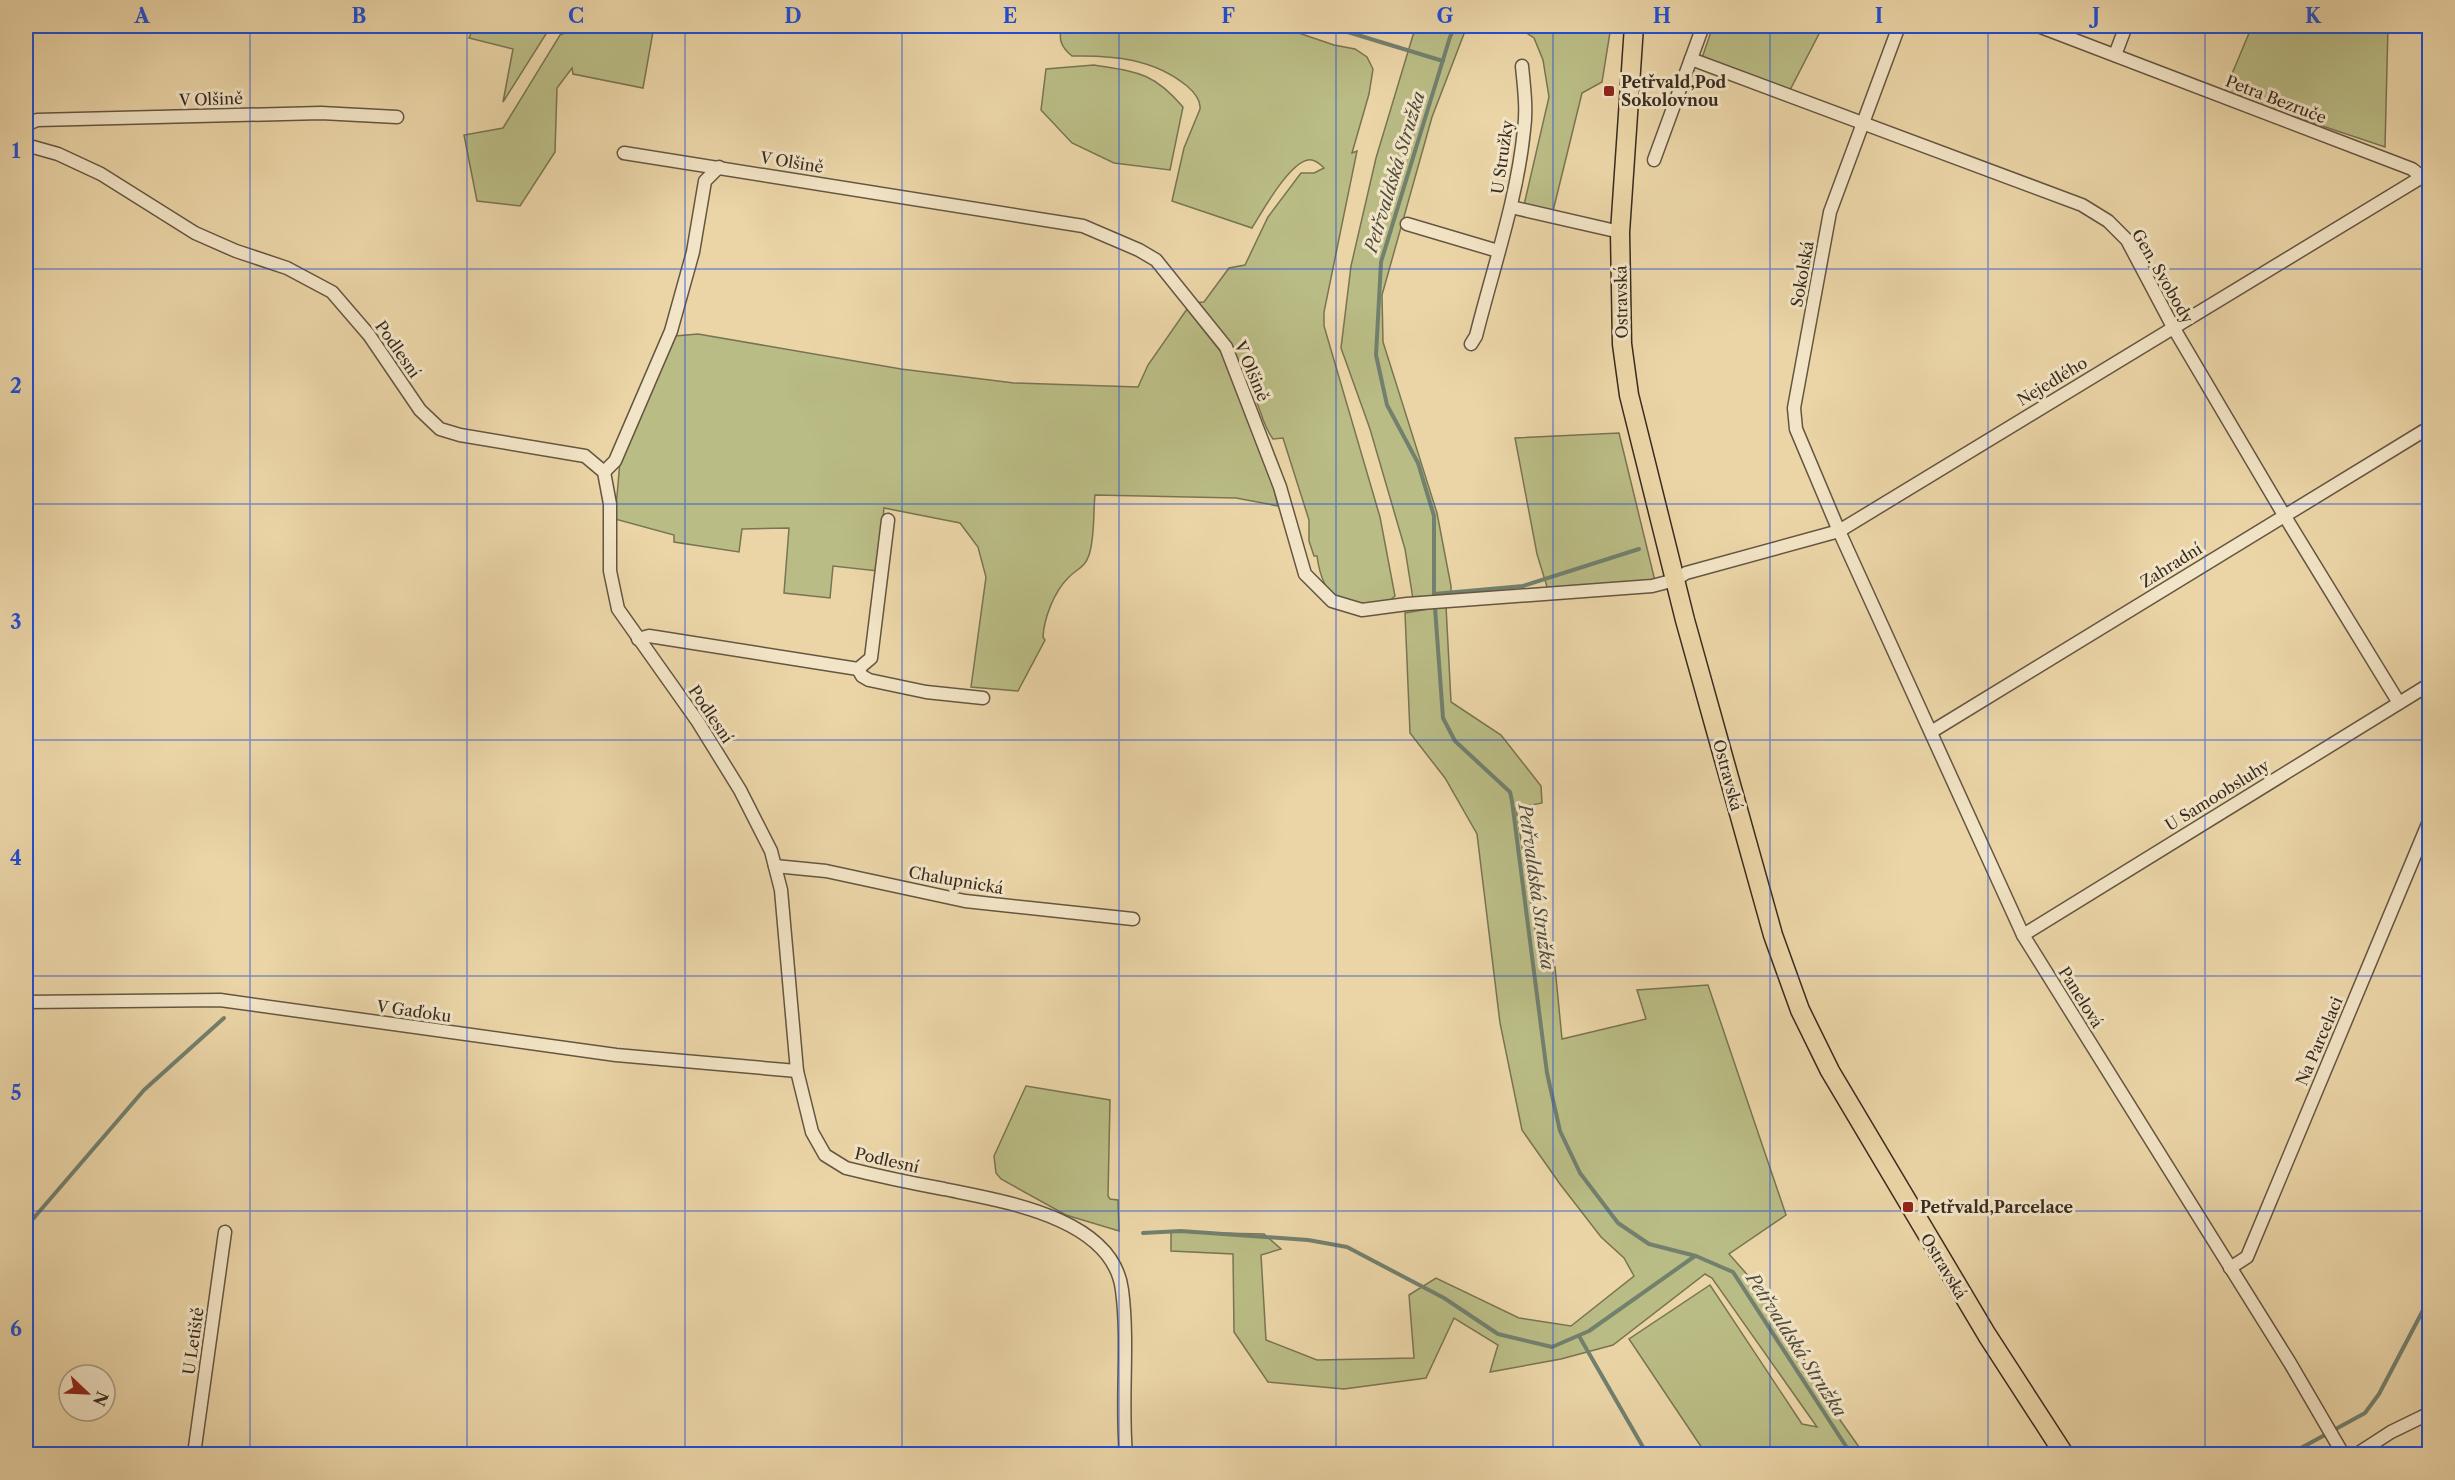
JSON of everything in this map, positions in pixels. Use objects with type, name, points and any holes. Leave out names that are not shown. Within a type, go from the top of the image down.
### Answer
[{"type":"main road","name":"Ostravská","points":[[1634,26],[1620,232],[1622,344],[1629,395],[1675,580],[1773,935],[1800,1010],[1830,1071],[1908,1207],[2060,1447]]},
{"type":"street","points":[[1654,160],[1703,26]]},
{"type":"street","name":"Sokolská","points":[[1839,531],[1796,429],[1794,408],[1830,212],[1899,26]]},
{"type":"street","name":"Petra Bezruče","points":[[2038,26],[2426,174]]},
{"type":"street","points":[[2115,55],[2126,26]]},
{"type":"street","name":"Gen. Svobody","points":[[1691,59],[2082,205],[2108,221],[2127,240],[2173,327],[2284,515],[2399,702]]},
{"type":"street","name":"U Stružky","points":[[1471,344],[1476,336],[1511,207],[1525,130],[1526,99],[1522,66]]},
{"type":"street","name":"V Olšině","points":[[26,125],[37,120],[321,112],[397,117]]},
{"type":"street","name":"Podlesní","points":[[26,145],[58,154],[101,174],[195,233],[236,251],[286,268],[332,292],[369,335],[420,410],[440,429],[460,435],[585,456],[604,472],[609,504],[610,572],[618,609],[698,722],[740,790],[771,851],[781,890],[797,1071],[812,1132],[825,1155],[846,1168],[1029,1208],[1077,1228],[1098,1245],[1114,1262],[1122,1289],[1123,1419],[1126,1455]]},
{"type":"street","name":"V Olšině","points":[[624,153],[1083,226],[1139,250],[1156,260],[1226,347],[1280,487],[1305,574],[1332,601],[1362,610],[1407,604],[1653,586],[1675,580]]},
{"type":"street","points":[[604,472],[615,461],[671,331],[693,252],[705,181],[719,167]]},
{"type":"street","name":"Nejedlého","points":[[1675,580],[1686,573],[1839,531],[2426,174]]},
{"type":"street","points":[[1511,207],[1620,232]]},
{"type":"street","points":[[1407,224],[1498,251]]},
{"type":"street","name":"Zahradní","points":[[1931,732],[2430,427]]},
{"type":"street","points":[[638,639],[649,636],[858,669],[872,658],[888,520]]},
{"type":"street","name":"Panelová","points":[[1839,531],[2023,935],[2343,1455]]},
{"type":"street","points":[[858,669],[868,680],[926,692],[983,698]]},
{"type":"street","name":"U Samoobsluhy","points":[[2023,935],[2430,684]]},
{"type":"street","name":"Na Parcelaci","points":[[2230,1268],[2247,1257],[2430,819]]},
{"type":"street","name":"Chalupnická","points":[[775,866],[826,871],[965,901],[1133,919]]},
{"type":"street","name":"V Gaďoku","points":[[26,1002],[220,1000],[616,1055],[797,1071]]},
{"type":"street","name":"U Letiště","points":[[194,1455],[225,1232]]},
{"type":"street","points":[[2357,1455],[2391,1432],[2430,1413]]},
{"type":"green space","points":[[474,26],[551,26],[503,102],[513,49],[469,38]]},
{"type":"green space","points":[[575,26],[654,26],[643,88],[573,74],[572,68],[557,88],[555,152],[520,206],[477,201],[464,135],[503,128],[560,35],[575,29]]},
{"type":"green space","points":[[1062,26],[1278,26],[1334,45],[1355,49],[1367,57],[1373,69],[1369,94],[1352,153],[1357,151],[1324,312],[1324,326],[1380,517],[1395,596],[1383,607],[1345,602],[1329,592],[1320,571],[1317,556],[1314,556],[1309,541],[1309,520],[1283,438],[1273,439],[1241,371],[1218,336],[1192,303],[1204,302],[1229,268],[1245,265],[1268,217],[1301,173],[1314,173],[1324,168],[1315,161],[1308,160],[1301,163],[1277,189],[1252,228],[1172,201],[1184,148],[1200,109],[1196,96],[1174,77],[1147,64],[1103,56],[1072,56],[1061,42]]},
{"type":"green space","points":[[1420,26],[1467,26],[1432,117],[1382,295],[1383,342],[1437,513],[1451,586],[1451,596],[1413,599],[1405,549],[1370,429],[1341,348],[1351,266],[1376,158],[1413,35]]},
{"type":"green space","points":[[1516,26],[1611,26],[1602,82],[1582,93],[1553,211],[1524,205],[1549,97],[1543,60],[1534,38]]},
{"type":"green space","points":[[1713,26],[1823,26],[1790,90],[1702,58]]},
{"type":"green space","points":[[2252,26],[2388,26],[2385,147],[2224,93]]},
{"type":"green space","points":[[1094,65],[1133,72],[1153,80],[1183,107],[1170,170],[1114,163],[1072,143],[1041,110],[1046,69]]},
{"type":"green space","points":[[1187,309],[1221,352],[1260,430],[1278,506],[1236,498],[1095,495],[1089,555],[1083,566],[1071,575],[1054,598],[1045,622],[1043,637],[1045,640],[1018,691],[971,687],[986,577],[978,547],[960,523],[884,508],[878,571],[833,566],[830,598],[784,593],[789,528],[742,529],[739,552],[674,542],[674,535],[615,519],[620,461],[675,336],[698,334],[901,369],[1014,383],[1138,387],[1148,365]]},
{"type":"green space","points":[[1619,433],[1655,581],[1548,590],[1537,554],[1515,438]]},
{"type":"green space","points":[[1446,606],[1451,702],[1501,735],[1541,786],[1542,803],[1516,808],[1541,967],[1555,967],[1562,1039],[1646,1019],[1637,990],[1708,985],[1786,1215],[1729,1254],[1767,1297],[1840,1420],[1864,1454],[1767,1454],[1764,1450],[1757,1454],[1706,1454],[1629,1339],[1710,1285],[1802,1424],[1817,1427],[1712,1278],[1705,1274],[1613,1345],[1561,1359],[1490,1372],[1498,1345],[1454,1318],[1426,1378],[1344,1389],[1268,1382],[1234,1332],[1233,1254],[1171,1251],[1171,1232],[1264,1234],[1281,1249],[1261,1255],[1266,1340],[1317,1360],[1414,1358],[1409,1295],[1436,1278],[1519,1318],[1571,1326],[1634,1276],[1624,1258],[1601,1237],[1522,1130],[1500,1023],[1477,834],[1445,778],[1410,733],[1405,613]]},
{"type":"green space","points":[[1026,1086],[1110,1100],[1108,1196],[1110,1199],[1118,1200],[1119,1231],[1066,1215],[1001,1179],[996,1173],[994,1156]]},
{"type":"waterway","points":[[1328,26],[1443,61]]},
{"type":"waterway","name":"Petřvaldská Stružka","points":[[1455,26],[1381,262],[1376,355],[1387,405],[1418,463],[1434,516],[1434,594],[1443,718],[1455,741],[1510,792],[1547,1073],[1560,1131],[1580,1173],[1618,1223],[1649,1244],[1696,1256],[1733,1272],[1851,1454]]},
{"type":"waterway","points":[[1434,594],[1523,586],[1639,549]]},
{"type":"waterway","points":[[26,1227],[144,1090],[224,1018]]},
{"type":"waterway","points":[[1143,1233],[1181,1231],[1308,1240],[1347,1247],[1444,1298],[1498,1334],[1552,1347],[1589,1331],[1695,1256]]},
{"type":"waterway","points":[[2290,1454],[2365,1413],[2379,1394],[2430,1297]]},
{"type":"waterway","points":[[1579,1336],[1647,1454]]},
{"type":"place","name":"Petřvald,Pod Sokolovnou","points":[[1609,91]]},
{"type":"place","name":"Petřvald,Parcelace","points":[[1908,1207]]}]
